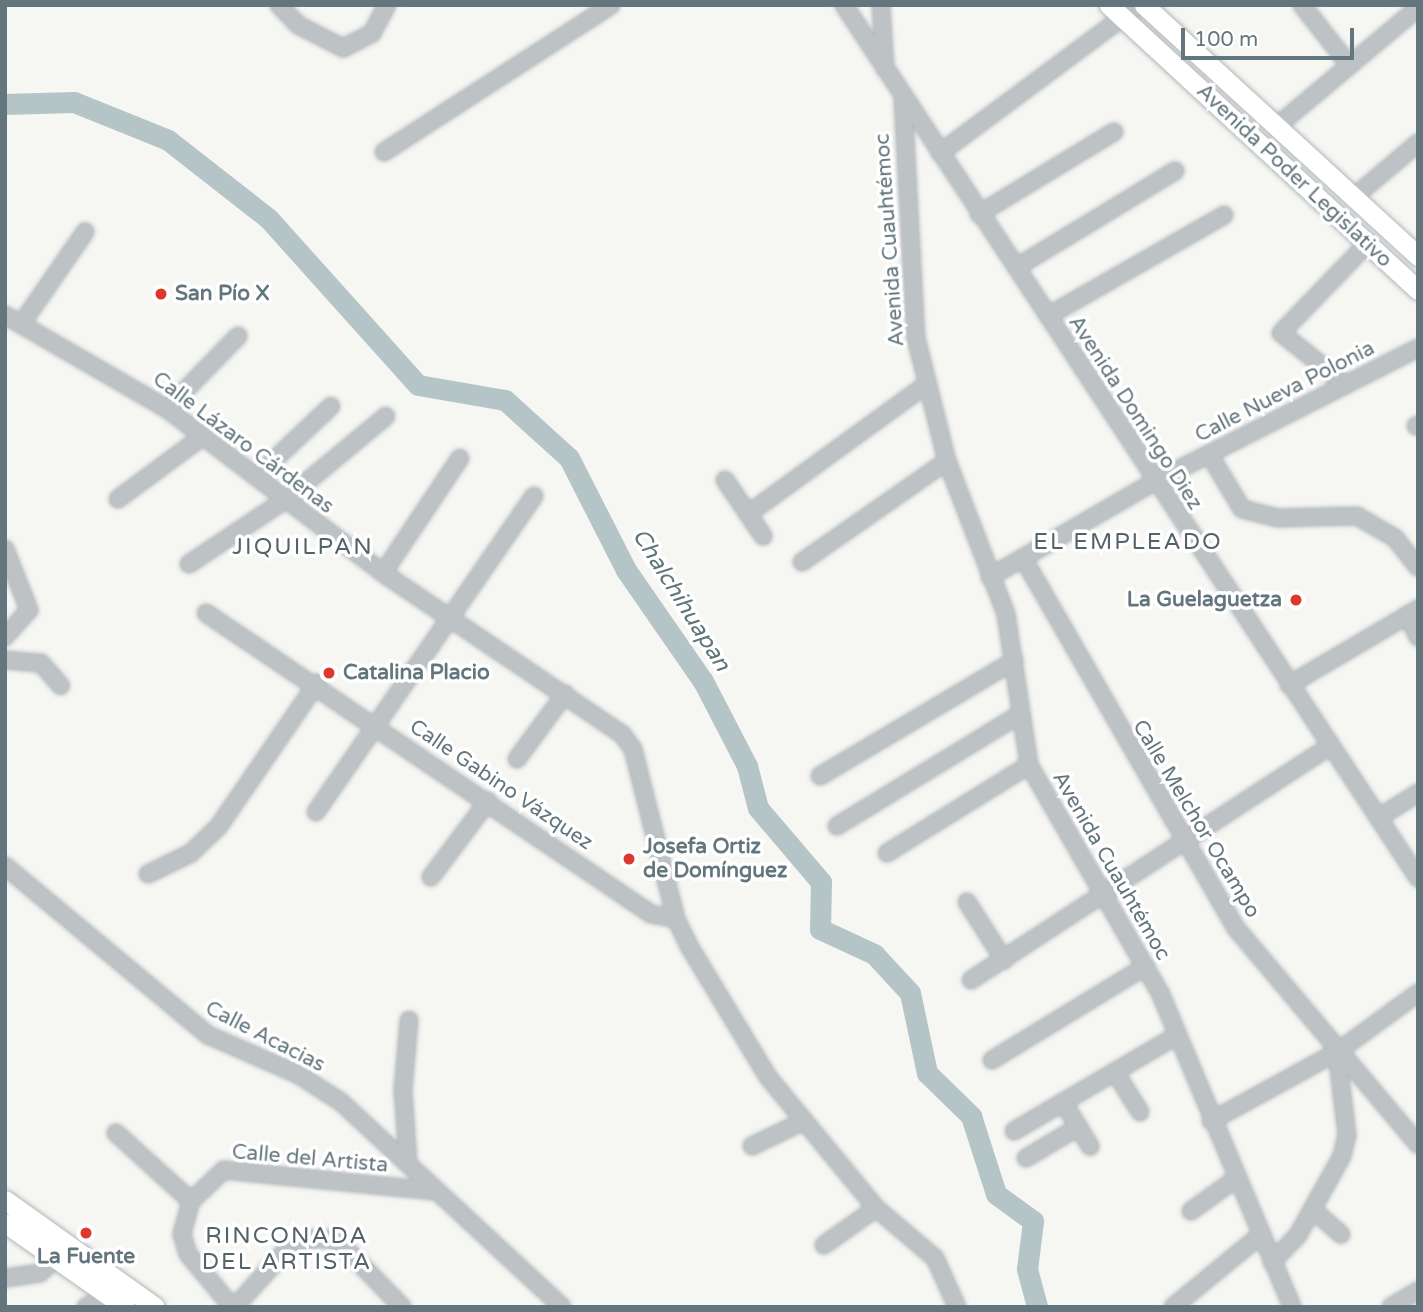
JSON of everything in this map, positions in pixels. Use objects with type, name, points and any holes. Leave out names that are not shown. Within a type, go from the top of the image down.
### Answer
[{"type":"main road","name":"Avenida Poder Legislativo","points":[[1144,5],[1418,256]]},
{"type":"main road","name":"Avenida Poder Legislativo","points":[[1124,9],[1418,290]]},
{"type":"main road","points":[[5,1200],[108,1296],[125,1307]]},
{"type":"main road","points":[[5,1223],[155,1307]]},
{"type":"street","points":[[279,5],[298,25],[343,48],[372,33],[387,5]]},
{"type":"street","points":[[384,152],[611,5]]},
{"type":"street","name":"Avenida Domingo Diez","points":[[844,5],[903,100],[1017,267],[1154,482],[1418,877]]},
{"type":"street","points":[[881,5],[886,69]]},
{"type":"street","points":[[1301,5],[1349,65]]},
{"type":"street","points":[[1276,127],[1418,8]]},
{"type":"street","points":[[940,153],[1124,9]]},
{"type":"street","name":"Avenida Cuauhtémoc","points":[[903,100],[916,338],[947,461],[990,577],[1014,661],[1019,715],[1029,765],[1146,966],[1292,1307]]},
{"type":"street","points":[[979,214],[1114,132]]},
{"type":"street","points":[[1354,197],[1418,143]]},
{"type":"street","points":[[1017,267],[1175,171]]},
{"type":"street","points":[[1048,316],[1224,215]]},
{"type":"street","points":[[22,323],[85,232]]},
{"type":"street","points":[[1346,385],[1281,333],[1367,244]]},
{"type":"street","name":"Calle Lázaro Cárdenas","points":[[5,315],[167,409],[383,573],[565,694],[633,748],[676,919],[768,1077],[876,1208],[935,1258],[957,1307]]},
{"type":"street","points":[[167,409],[238,336]]},
{"type":"street","name":"Calle Nueva Polonia","points":[[990,577],[1154,482],[1418,348]]},
{"type":"street","points":[[748,514],[927,384]]},
{"type":"street","points":[[256,477],[331,406]]},
{"type":"street","points":[[189,564],[285,500],[386,416]]},
{"type":"street","points":[[118,499],[203,436]]},
{"type":"street","points":[[1209,454],[1242,509],[1279,518],[1357,516],[1386,531],[1418,567]]},
{"type":"street","points":[[383,573],[460,458]]},
{"type":"street","points":[[802,562],[947,461]]},
{"type":"street","points":[[725,480],[763,536]]},
{"type":"street","points":[[316,812],[534,496]]},
{"type":"street","points":[[5,549],[29,610],[5,638]]},
{"type":"street","name":"Calle Melchor Ocampo","points":[[1023,558],[1182,845],[1235,927],[1337,1052],[1418,1144]]},
{"type":"street","points":[[1289,685],[1412,612],[1418,637]]},
{"type":"street","name":"Calle Gabino Vázquez","points":[[206,613],[317,683],[651,914],[676,919]]},
{"type":"street","points":[[5,660],[41,663],[61,685]]},
{"type":"street","points":[[820,776],[1014,661]]},
{"type":"street","points":[[148,874],[191,853],[219,826],[317,683]]},
{"type":"street","points":[[517,759],[565,694]]},
{"type":"street","points":[[837,826],[1019,715]]},
{"type":"street","points":[[971,980],[1104,898],[1330,746]]},
{"type":"street","points":[[887,853],[1029,765]]},
{"type":"street","points":[[1378,818],[1418,793]]},
{"type":"street","points":[[432,877],[488,801]]},
{"type":"street","name":"Calle Acacias","points":[[5,866],[155,997],[208,1035],[299,1075],[408,1163],[562,1307]]},
{"type":"street","points":[[967,902],[1004,960]]},
{"type":"street","points":[[992,1060],[1146,966]]},
{"type":"street","points":[[1211,1121],[1337,1052],[1418,993]]},
{"type":"street","points":[[408,1163],[403,1090],[410,1020]]},
{"type":"street","points":[[1014,1131],[1176,1036]]},
{"type":"street","points":[[1272,1262],[1313,1210],[1347,1135],[1337,1052]]},
{"type":"street","points":[[1115,1072],[1140,1112]]},
{"type":"street","points":[[1063,1102],[1090,1146]]},
{"type":"street","points":[[752,1146],[804,1121]]},
{"type":"street","points":[[1026,1157],[1078,1127]]},
{"type":"street","points":[[116,1133],[191,1201],[183,1234],[188,1254],[234,1307],[286,1250],[309,1238],[331,1239],[348,1251],[402,1307]]},
{"type":"street","name":"Calle del Artista","points":[[191,1201],[224,1170],[435,1191]]},
{"type":"street","points":[[1191,1211],[1237,1178]]},
{"type":"street","points":[[824,1245],[876,1208]]},
{"type":"street","points":[[1313,1210],[1341,1234]]},
{"type":"street","points":[[1173,1307],[1262,1234]]},
{"type":"street","points":[[5,1278],[33,1276],[62,1253]]},
{"type":"street","points":[[86,1307],[108,1296]]},
{"type":"street","points":[[1391,1307],[1416,1297]]},
{"type":"waterway","name":"Chalchihuapan","points":[[5,104],[74,102],[168,140],[268,218],[418,385],[505,400],[569,458],[626,570],[703,681],[747,766],[758,808],[821,882],[820,929],[874,954],[910,993],[927,1073],[971,1116],[996,1194],[1033,1221],[1027,1269],[1037,1307]]},
{"type":"place","name":"San Pío X","points":[[161,294]]},
{"type":"place","name":"La Guelaguetza","points":[[1296,600]]},
{"type":"place","name":"Catalina Placio","points":[[329,673]]},
{"type":"place","name":"Josefa Ortiz de Domínguez","points":[[629,859]]},
{"type":"place","name":"La Fuente","points":[[86,1233]]},
{"type":"district","name":"EL EMPLEADO","points":[[1128,542]]},
{"type":"district","name":"JIQUILPAN","points":[[303,547]]},
{"type":"district","name":"RINCONADA DEL ARTISTA","points":[[287,1249]]}]
